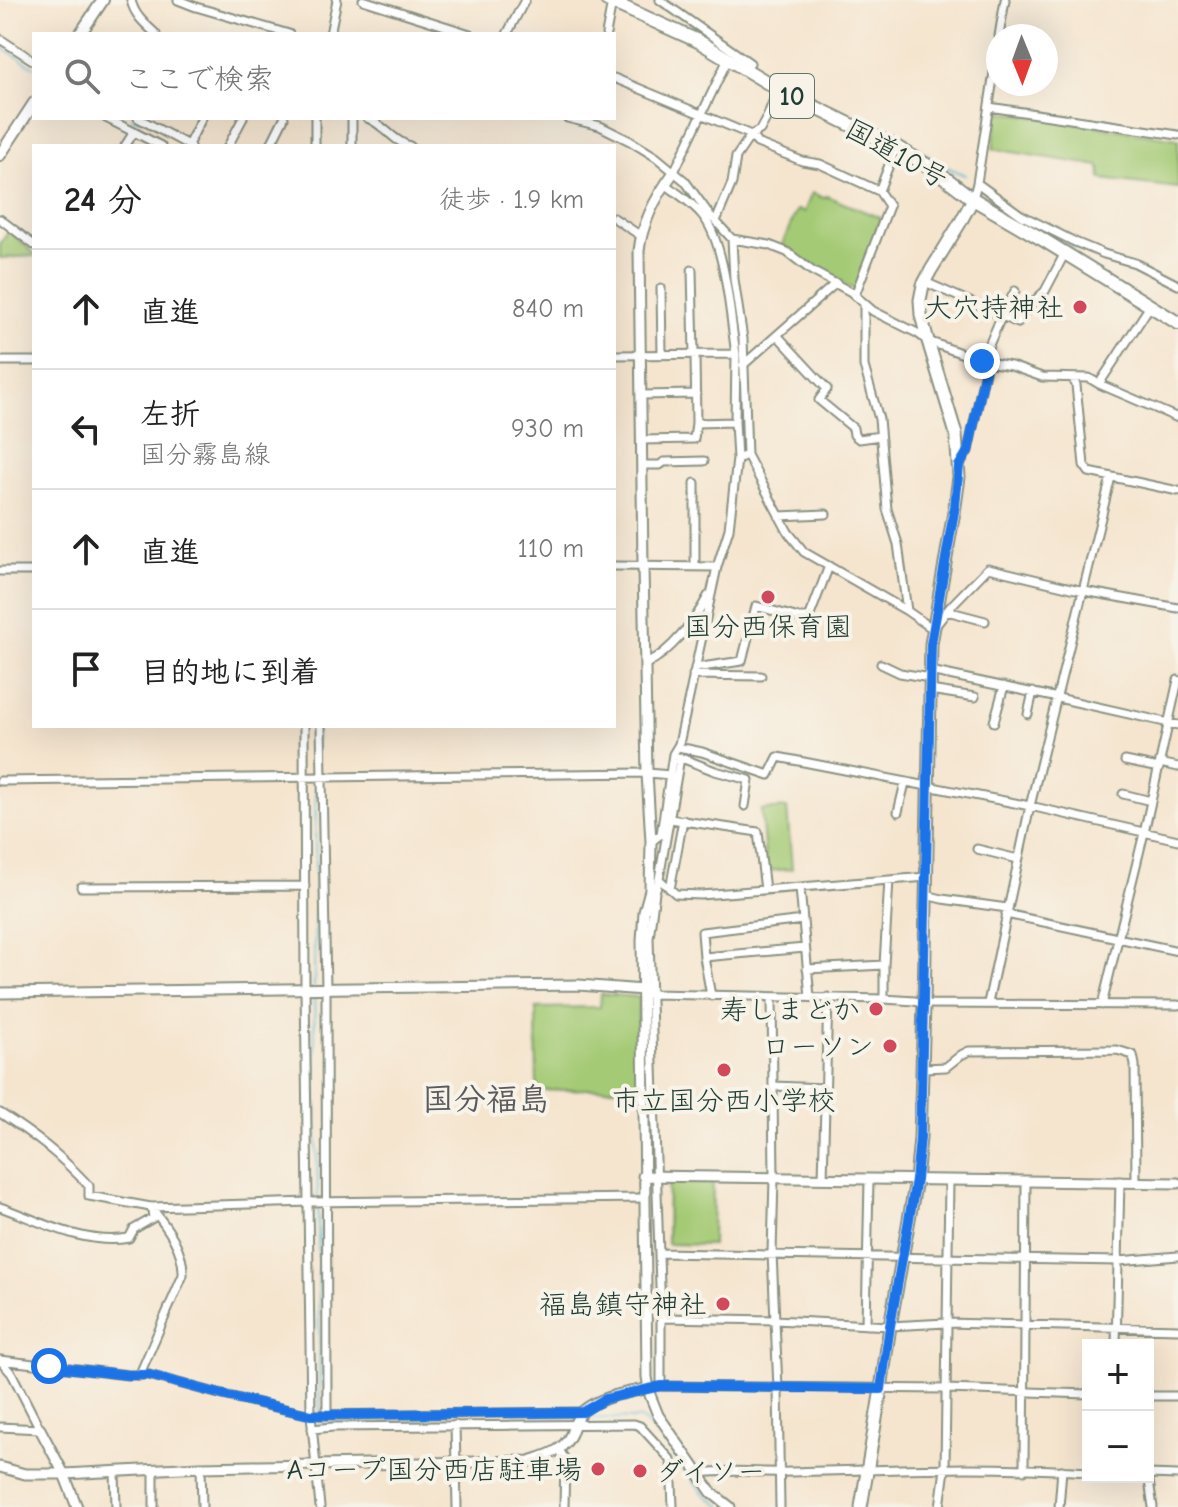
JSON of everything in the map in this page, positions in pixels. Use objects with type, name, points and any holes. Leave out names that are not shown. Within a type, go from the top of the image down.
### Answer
[{"type":"highway","name":"国道10号","points":[[609,1],[698,41],[728,59],[749,67],[778,89],[896,147],[935,170],[973,199],[1056,240],[1065,253],[1178,323]]},
{"type":"main road","points":[[81,32],[103,0]]},
{"type":"main road","points":[[0,155],[32,106]]},
{"type":"main road","points":[[861,1507],[916,1180],[920,1138],[930,680],[933,629],[959,466],[956,434],[928,341],[920,300],[925,282],[973,199]]},
{"type":"street","points":[[131,0],[132,9],[154,32]]},
{"type":"street","points":[[178,0],[282,32]]},
{"type":"street","points":[[330,32],[337,0]]},
{"type":"street","points":[[363,0],[464,32]]},
{"type":"street","points":[[508,32],[525,0]]},
{"type":"street","points":[[660,0],[749,67]]},
{"type":"street","points":[[1001,24],[1005,0]]},
{"type":"street","points":[[606,32],[609,1]]},
{"type":"street","points":[[0,39],[32,60]]},
{"type":"street","points":[[652,891],[643,566],[641,236],[728,59]]},
{"type":"street","points":[[616,79],[751,135],[757,143],[802,161],[820,164],[879,191],[889,206],[855,295]]},
{"type":"street","points":[[716,221],[732,183],[736,157],[751,135],[760,130],[778,89]]},
{"type":"street","points":[[973,199],[991,96]]},
{"type":"street","points":[[989,107],[1178,135]]},
{"type":"street","points":[[110,120],[157,144]]},
{"type":"street","points":[[142,120],[185,144]]},
{"type":"street","points":[[190,144],[201,120]]},
{"type":"street","points":[[229,144],[242,120]]},
{"type":"street","points":[[271,144],[283,120]]},
{"type":"street","points":[[315,120],[315,144]]},
{"type":"street","points":[[352,120],[352,144]]},
{"type":"street","points":[[372,120],[403,144]]},
{"type":"street","points":[[593,121],[642,148],[685,181],[732,239],[778,248],[855,295],[873,311],[928,341],[985,362],[1011,366],[1042,377],[1089,378],[1178,418]]},
{"type":"street","points":[[126,144],[134,132]]},
{"type":"street","points":[[390,133],[390,144]]},
{"type":"street","points":[[879,191],[896,147]]},
{"type":"street","points":[[977,183],[1056,240],[1135,263],[1178,285]]},
{"type":"street","points":[[661,1386],[657,1177],[642,940],[644,912],[659,879],[671,775],[717,567],[729,529],[737,459],[736,354],[723,266],[704,217],[665,184]]},
{"type":"street","points":[[0,219],[32,243]]},
{"type":"street","points":[[616,219],[641,236]]},
{"type":"street","points":[[732,239],[743,339],[747,455],[788,532],[804,552],[933,629],[988,568],[1084,591],[1178,608]]},
{"type":"street","points":[[925,282],[1018,323],[1030,305],[1045,291],[1065,253]]},
{"type":"street","points":[[642,440],[694,439],[696,394],[692,270]]},
{"type":"street","points":[[743,365],[836,283]]},
{"type":"street","points":[[661,288],[662,355]]},
{"type":"street","points":[[959,466],[968,451],[985,362],[1002,315],[1015,291]]},
{"type":"street","points":[[864,303],[864,366],[879,419],[887,509],[898,544],[907,611]]},
{"type":"street","points":[[1099,384],[1150,305]]},
{"type":"street","points":[[777,335],[827,389],[819,400],[853,428],[854,435],[859,439],[880,436]]},
{"type":"street","points":[[616,355],[736,354]]},
{"type":"street","points":[[0,361],[32,361]]},
{"type":"street","points":[[1073,379],[1084,465],[1089,472],[1178,491]]},
{"type":"street","points":[[641,395],[696,394]]},
{"type":"street","points":[[696,423],[735,422]]},
{"type":"street","points":[[737,459],[747,455]]},
{"type":"street","points":[[642,465],[704,461]]},
{"type":"street","points":[[988,1003],[1030,806],[1111,477]]},
{"type":"street","points":[[695,483],[695,566]]},
{"type":"street","points":[[779,516],[826,514]]},
{"type":"street","points":[[616,566],[717,567]]},
{"type":"street","points":[[694,672],[742,661],[756,606],[809,618],[829,566]]},
{"type":"street","points":[[0,571],[32,571]]},
{"type":"street","points":[[646,664],[673,647],[706,601],[714,584]]},
{"type":"street","points":[[947,611],[985,621]]},
{"type":"street","points":[[881,664],[975,697]]},
{"type":"street","points":[[694,672],[761,676]]},
{"type":"street","points":[[930,680],[1004,686],[1174,724]]},
{"type":"street","points":[[1102,1005],[1159,766],[1174,724],[1178,680]]},
{"type":"street","points":[[994,722],[1004,686]]},
{"type":"street","points":[[1028,714],[1033,692]]},
{"type":"street","points":[[304,728],[311,1415],[320,1507]]},
{"type":"street","points":[[321,728],[327,1415]]},
{"type":"street","points":[[677,753],[702,752],[769,775],[778,757],[1030,806],[1178,840]]},
{"type":"street","points":[[677,753],[715,771],[749,780],[745,806]]},
{"type":"street","points":[[651,842],[664,835],[670,819],[677,753]]},
{"type":"street","points":[[1125,761],[1178,767]]},
{"type":"street","points":[[0,781],[671,775]]},
{"type":"street","points":[[898,812],[905,783]]},
{"type":"street","points":[[1123,794],[1151,801]]},
{"type":"street","points":[[670,819],[758,832],[765,890]]},
{"type":"street","points":[[670,889],[683,820]]},
{"type":"street","points":[[977,849],[1018,859]]},
{"type":"street","points":[[659,879],[676,894],[701,895],[927,877]]},
{"type":"street","points":[[884,999],[889,880]]},
{"type":"street","points":[[81,887],[305,886]]},
{"type":"street","points":[[800,888],[810,997]]},
{"type":"street","points":[[926,895],[1007,908],[1006,914]]},
{"type":"street","points":[[1006,914],[1178,951]]},
{"type":"street","points":[[711,996],[702,932],[803,920]]},
{"type":"street","points":[[704,957],[805,948]]},
{"type":"street","points":[[807,969],[884,965]]},
{"type":"street","points":[[0,993],[579,985],[711,996],[884,999],[924,1004],[1178,1005]]},
{"type":"street","points":[[647,992],[643,1176],[649,1388],[658,1415],[712,1493],[730,1507]]},
{"type":"street","points":[[772,997],[772,1253],[780,1507]]},
{"type":"street","points":[[823,1179],[828,997]]},
{"type":"street","points":[[923,1068],[946,1067],[969,1051],[1117,1050],[1133,1055],[1136,1182]]},
{"type":"street","points":[[773,1086],[825,1088]]},
{"type":"street","points":[[0,1113],[62,1158],[89,1186],[89,1196],[151,1207],[644,1198]]},
{"type":"street","points":[[643,1176],[1178,1182]]},
{"type":"street","points":[[866,1325],[869,1180]]},
{"type":"street","points":[[940,1507],[945,1469],[949,1181]]},
{"type":"street","points":[[1024,1470],[1026,1181]]},
{"type":"street","points":[[1116,1339],[1120,1181]]},
{"type":"street","points":[[0,1207],[58,1231],[112,1239],[129,1238],[134,1229],[153,1218],[151,1207]]},
{"type":"street","points":[[139,1376],[183,1275],[183,1262],[174,1241],[151,1207]]},
{"type":"street","points":[[659,1253],[1119,1261],[1178,1256]]},
{"type":"street","points":[[661,1318],[890,1326],[946,1323],[1178,1329]]},
{"type":"street","points":[[77,1507],[64,1474],[12,1374],[0,1360],[149,1375],[311,1415],[578,1418],[634,1424],[640,1426],[671,1460],[673,1507]]},
{"type":"street","points":[[0,1467],[25,1474],[64,1474],[201,1467],[530,1461],[559,1450],[566,1443],[578,1418],[605,1399],[661,1386],[1082,1394]]},
{"type":"street","points":[[1154,1396],[1178,1396]]},
{"type":"street","points":[[312,1429],[578,1418]]},
{"type":"street","points":[[455,1425],[457,1507]]},
{"type":"street","points":[[0,1427],[40,1429]]},
{"type":"street","points":[[559,1450],[565,1459],[564,1507]]},
{"type":"street","points":[[201,1467],[202,1507]]},
{"type":"street","points":[[154,1469],[154,1507]]},
{"type":"street","points":[[700,1473],[868,1469],[1082,1472]]},
{"type":"street","points":[[1059,1507],[1062,1470]]},
{"type":"street","points":[[115,1471],[116,1507]]},
{"type":"street","points":[[1153,1507],[1148,1474],[1178,1475]]},
{"type":"green space","points":[[998,111],[1178,139],[1178,188],[1101,179],[1100,166],[993,149]]},
{"type":"green space","points":[[812,193],[881,218],[855,290],[781,247],[797,210],[804,212]]},
{"type":"green space","points":[[9,231],[32,251],[32,256],[0,258],[0,244]]},
{"type":"green space","points":[[787,808],[792,869],[766,871],[761,810]]},
{"type":"green space","points":[[601,994],[638,997],[638,1087],[537,1091],[536,1008],[600,1007]]},
{"type":"green space","points":[[668,1176],[713,1177],[712,1245],[667,1244]]},
{"type":"waterway","points":[[652,0],[675,15]]},
{"type":"waterway","points":[[693,27],[730,53]]},
{"type":"waterway","points":[[0,46],[32,66]]},
{"type":"waterway","points":[[877,131],[965,175]]},
{"type":"waterway","points":[[1066,244],[1135,268],[1178,291]]},
{"type":"waterway","points":[[316,728],[316,775]]},
{"type":"waterway","points":[[314,987],[316,781]]},
{"type":"waterway","points":[[314,993],[318,1199]]},
{"type":"waterway","points":[[318,1205],[320,1411]]},
{"type":"waterway","points":[[320,1417],[320,1422],[572,1418]]},
{"type":"waterway","points":[[583,1418],[641,1419],[660,1436],[703,1493],[722,1507]]},
{"type":"place","name":"大穴持神社","points":[[1080,307]]},
{"type":"place","name":"国分西保育園","points":[[768,597]]},
{"type":"place","name":"寿しまどか","points":[[876,1009]]},
{"type":"place","name":"ローソン","points":[[890,1046]]},
{"type":"place","name":"市立国分西小学校","points":[[724,1070]]},
{"type":"place","name":"福島鎮守神社","points":[[723,1304]]},
{"type":"place","name":"Aコープ国分西店駐車場","points":[[598,1469]]},
{"type":"place","name":"ダイソー","points":[[640,1471]]},
{"type":"district","name":"国分福島","points":[[486,1099]]},
{"type":"route","points":[[49,1366],[149,1375],[311,1415],[583,1412],[605,1399],[661,1386],[881,1389],[916,1180],[920,1138],[931,644],[959,466],[968,451],[987,362],[982,361]]}]
